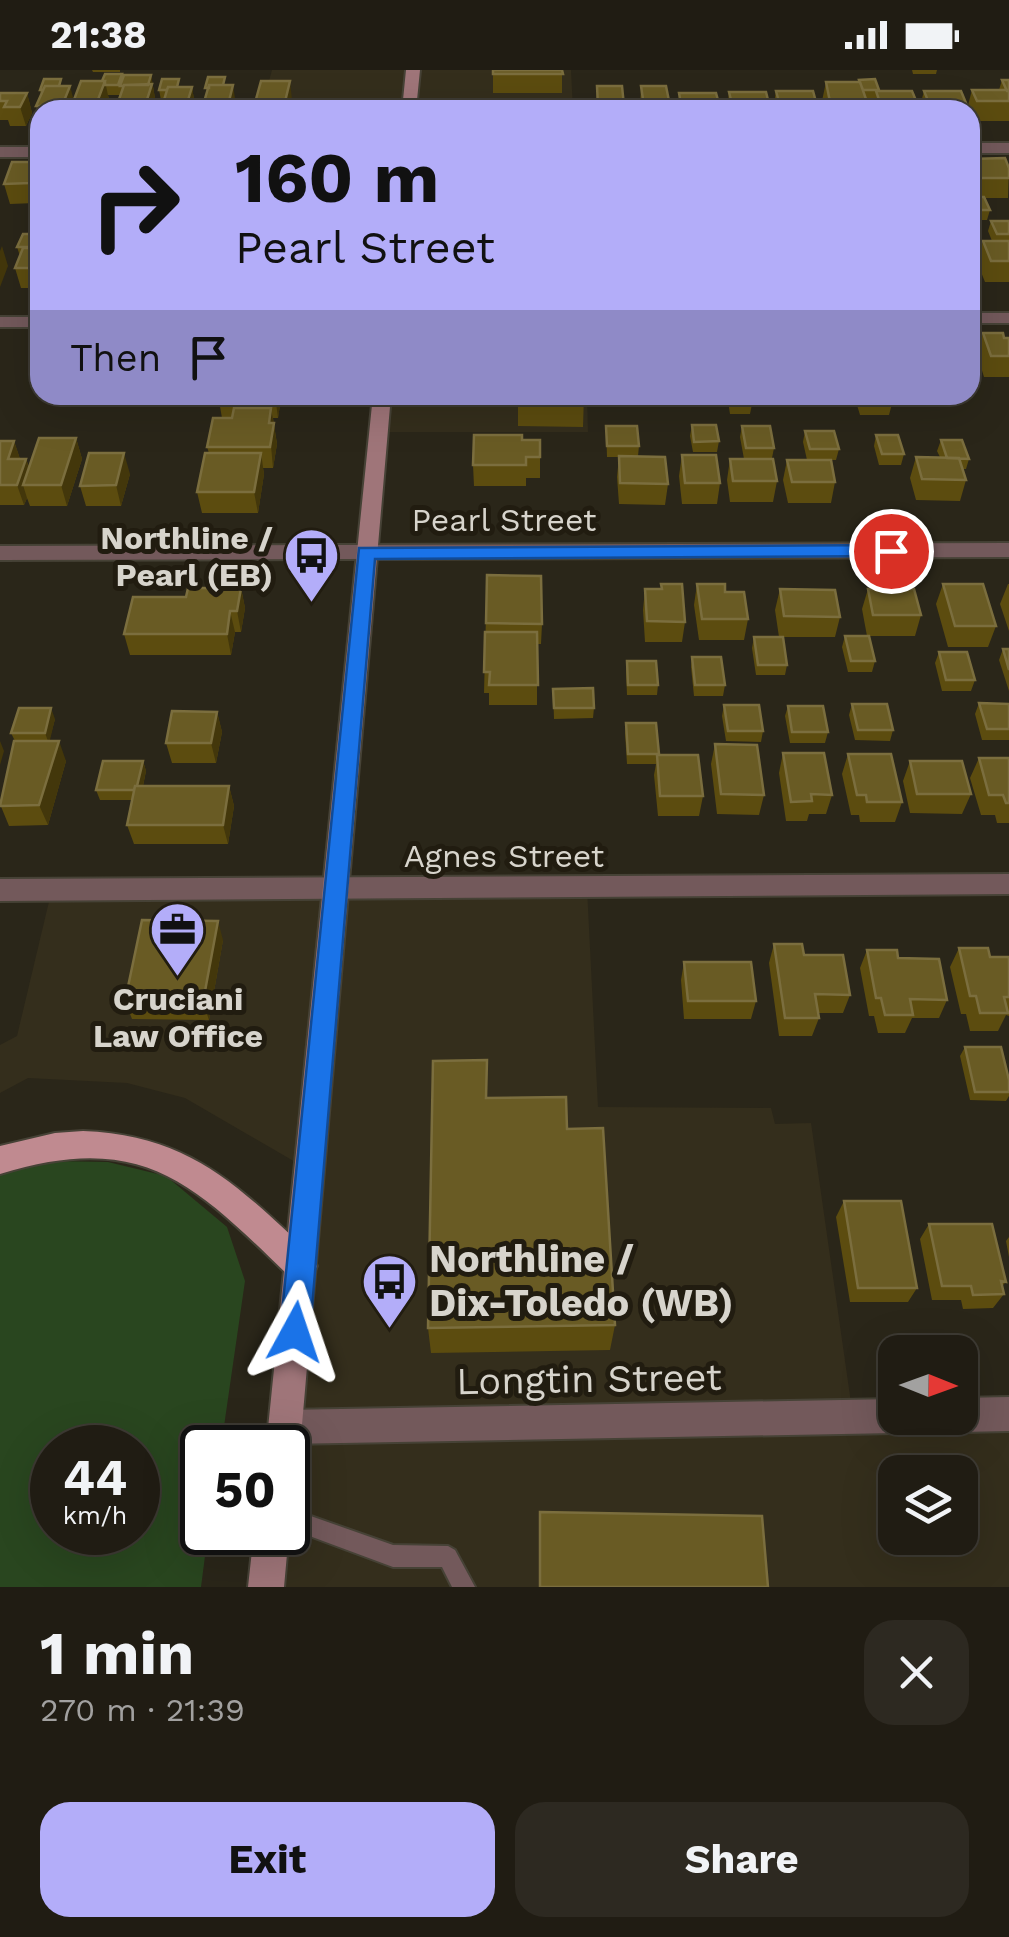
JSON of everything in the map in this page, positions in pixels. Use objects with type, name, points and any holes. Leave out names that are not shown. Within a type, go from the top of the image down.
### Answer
[{"type":"main road","points":[[410,100],[413,70]]},
{"type":"main road","points":[[285,1425],[381,405]]},
{"type":"main road","points":[[0,1160],[38,1148],[75,1143],[109,1144],[150,1154],[216,1186],[301,1266]]},
{"type":"main road","points":[[266,1587],[269,1555]]},
{"type":"street","points":[[980,148],[1009,148]]},
{"type":"street","points":[[0,152],[30,152]]},
{"type":"street","points":[[980,318],[1009,318]]},
{"type":"street","points":[[0,322],[30,322]]},
{"type":"street","name":"Pearl Street","points":[[0,553],[1009,550]]},
{"type":"street","name":"Agnes Street","points":[[0,890],[1009,884]]},
{"type":"street","points":[[978,1415],[1009,1414]]},
{"type":"street","name":"Longtin Street","points":[[310,1436],[878,1417]]},
{"type":"lane","points":[[310,1526],[392,1556],[448,1558],[464,1587]]},
{"type":"shaded area","points":[[272,70],[571,70],[572,100],[264,100]]},
{"type":"shaded area","points":[[381,405],[587,405],[588,432],[378,432]]},
{"type":"shaded area","points":[[587,888],[598,1107],[771,1108],[775,1124],[811,1123],[853,1417],[878,1417],[878,1435],[978,1435],[978,1415],[1009,1414],[1009,1587],[266,1587],[279,1555],[310,1555],[310,1425],[290,1425],[309,1170],[185,1098],[127,1083],[28,1078],[0,1093],[0,1045],[17,1036],[52,889]]},
{"type":"green space","points":[[51,1161],[108,1162],[166,1176],[227,1227],[245,1281],[224,1425],[180,1425],[180,1555],[205,1555],[201,1587],[0,1587],[0,1175]]},
{"type":"building","points":[[493,70],[562,70],[563,74],[493,74]]},
{"type":"building","points":[[105,74],[122,74],[118,85],[105,85]]},
{"type":"building","points":[[124,75],[151,75],[148,85],[120,86]]},
{"type":"building","points":[[208,77],[225,77],[223,85],[205,88]]},
{"type":"building","points":[[44,79],[61,79],[59,86],[40,90]]},
{"type":"building","points":[[162,79],[179,79],[177,87],[159,90]]},
{"type":"building","points":[[875,79],[879,90],[863,90],[859,80]]},
{"type":"building","points":[[81,81],[105,81],[98,100],[74,100]]},
{"type":"building","points":[[261,81],[290,81],[285,100],[256,100]]},
{"type":"building","points":[[826,82],[860,82],[866,100],[830,100]]},
{"type":"building","points":[[152,84],[147,100],[119,100],[124,85]]},
{"type":"building","points":[[209,85],[233,85],[229,100],[205,100]]},
{"type":"building","points":[[45,86],[70,86],[64,100],[39,100]]},
{"type":"building","points":[[597,86],[622,86],[623,100],[598,100]]},
{"type":"building","points":[[641,86],[666,86],[669,100],[643,100]]},
{"type":"building","points":[[168,87],[192,87],[188,100],[164,100]]},
{"type":"building","points":[[972,90],[1009,90],[1009,101],[977,100]]},
{"type":"building","points":[[776,91],[813,91],[815,100],[778,100]]},
{"type":"building","points":[[876,91],[912,91],[916,100],[879,100]]},
{"type":"building","points":[[924,91],[961,91],[965,100],[928,100]]},
{"type":"building","points":[[729,92],[766,92],[768,100],[731,100]]},
{"type":"building","points":[[0,93],[27,93],[20,107],[4,107],[7,101],[0,101]]},
{"type":"building","points":[[679,93],[716,93],[718,100],[680,100]]},
{"type":"building","points":[[1005,158],[1009,178],[980,178],[980,159]]},
{"type":"building","points":[[12,162],[30,162],[30,183],[4,184]]},
{"type":"building","points":[[980,197],[984,197],[990,210],[980,210]]},
{"type":"building","points":[[991,221],[1009,221],[1009,234],[997,234]]},
{"type":"building","points":[[23,234],[30,234],[30,247],[17,247]]},
{"type":"building","points":[[983,241],[1009,241],[1009,261],[991,261]]},
{"type":"building","points":[[23,248],[30,248],[30,268],[15,268]]},
{"type":"building","points":[[983,333],[1003,333],[1004,338],[1009,338],[1009,356],[991,356]]},
{"type":"building","points":[[234,408],[271,408],[269,423],[274,423],[270,447],[207,447],[213,418],[232,418]]},
{"type":"building","points":[[692,425],[716,425],[719,441],[694,442]]},
{"type":"building","points":[[606,426],[637,426],[639,446],[607,446]]},
{"type":"building","points":[[742,426],[770,426],[774,448],[746,448]]},
{"type":"building","points":[[805,431],[834,431],[839,449],[810,449]]},
{"type":"building","points":[[474,435],[522,435],[522,440],[540,440],[540,457],[526,457],[526,465],[473,465]]},
{"type":"building","points":[[876,435],[898,435],[904,454],[882,454]]},
{"type":"building","points":[[39,438],[76,438],[61,485],[23,485]]},
{"type":"building","points":[[941,440],[962,440],[969,459],[947,458]]},
{"type":"building","points":[[0,441],[14,441],[8,459],[26,459],[17,485],[0,485]]},
{"type":"building","points":[[89,453],[124,453],[116,485],[80,486]]},
{"type":"building","points":[[205,453],[261,453],[254,492],[197,492]]},
{"type":"building","points":[[682,455],[716,455],[720,483],[685,483]]},
{"type":"building","points":[[619,456],[665,457],[668,484],[620,483]]},
{"type":"building","points":[[916,457],[959,458],[966,480],[922,479]]},
{"type":"building","points":[[730,459],[773,459],[777,481],[733,481]]},
{"type":"building","points":[[787,460],[831,460],[835,482],[792,482]]},
{"type":"building","points":[[487,575],[541,576],[542,624],[486,623]]},
{"type":"building","points":[[661,584],[682,584],[685,622],[647,621],[645,589],[662,589]]},
{"type":"building","points":[[697,584],[725,584],[725,592],[744,592],[748,619],[702,619]]},
{"type":"building","points":[[943,584],[983,584],[996,626],[955,626]]},
{"type":"building","points":[[188,588],[241,588],[237,611],[230,611],[227,634],[124,634],[133,597],[186,597]]},
{"type":"building","points":[[780,589],[835,590],[840,617],[784,616]]},
{"type":"building","points":[[868,589],[914,589],[921,615],[873,615]]},
{"type":"building","points":[[485,632],[537,632],[538,685],[489,685],[490,672],[484,672]]},
{"type":"building","points":[[845,636],[869,636],[875,661],[851,661]]},
{"type":"building","points":[[754,637],[783,637],[787,665],[758,665]]},
{"type":"building","points":[[1003,649],[1009,649],[1009,670]]},
{"type":"building","points":[[939,652],[967,652],[975,680],[946,680]]},
{"type":"building","points":[[692,657],[721,657],[725,685],[695,685]]},
{"type":"building","points":[[627,661],[656,661],[658,685],[628,685]]},
{"type":"building","points":[[593,688],[594,708],[554,708],[553,689]]},
{"type":"building","points":[[979,703],[1009,704],[1009,729],[987,729]]},
{"type":"building","points":[[852,704],[887,704],[893,730],[858,730]]},
{"type":"building","points":[[724,705],[759,705],[763,731],[728,731]]},
{"type":"building","points":[[788,706],[823,706],[828,732],[792,732]]},
{"type":"building","points":[[19,708],[51,708],[45,733],[11,733]]},
{"type":"building","points":[[172,711],[217,712],[211,743],[166,743]]},
{"type":"building","points":[[626,723],[656,723],[659,754],[628,754]]},
{"type":"building","points":[[14,741],[59,741],[39,805],[0,806]]},
{"type":"building","points":[[715,744],[757,745],[764,795],[721,794]]},
{"type":"building","points":[[783,753],[824,753],[832,795],[811,794],[812,801],[791,802]]},
{"type":"building","points":[[848,754],[891,754],[902,802],[867,802],[866,795],[857,795]]},
{"type":"building","points":[[657,755],[698,755],[703,796],[660,796]]},
{"type":"building","points":[[979,758],[1009,758],[1009,803],[1003,795],[989,795]]},
{"type":"building","points":[[103,761],[143,761],[134,790],[96,790]]},
{"type":"building","points":[[910,761],[962,761],[971,794],[917,794]]},
{"type":"building","points":[[135,786],[229,786],[223,825],[127,825]]},
{"type":"building","name":"Cruciani Law Office","points":[[142,920],[218,921],[203,1002],[125,1001]]},
{"type":"building","points":[[774,944],[802,944],[804,955],[843,955],[850,995],[815,994],[819,1018],[785,1018]]},
{"type":"building","points":[[959,948],[988,948],[990,957],[1009,957],[1009,997],[1004,997],[1008,1013],[980,1013],[976,996],[970,996]]},
{"type":"building","points":[[867,950],[897,950],[898,958],[939,959],[947,1000],[910,999],[913,1015],[885,1015],[881,998],[876,998]]},
{"type":"building","points":[[684,962],[751,962],[756,1001],[688,1001]]},
{"type":"building","points":[[965,1047],[1001,1047],[1009,1092],[975,1092]]},
{"type":"building","points":[[487,1060],[486,1098],[566,1097],[567,1129],[603,1128],[615,1325],[428,1328],[433,1061]]},
{"type":"building","points":[[844,1201],[901,1201],[917,1288],[858,1288]]},
{"type":"building","points":[[929,1224],[992,1224],[1006,1282],[1001,1281],[1004,1294],[973,1295],[971,1286],[942,1286]]},
{"type":"building","points":[[540,1512],[762,1516],[768,1587],[540,1587]]},
{"type":"place","name":"Northline / Pearl (EB)","points":[[312,605]]},
{"type":"place","name":"Cruciani Law Office","points":[[178,979]]},
{"type":"place","name":"Northline / Dix-Toledo (WB)","points":[[390,1330]]},
{"type":"route","points":[[295,1332],[366,553],[891,551]]}]
